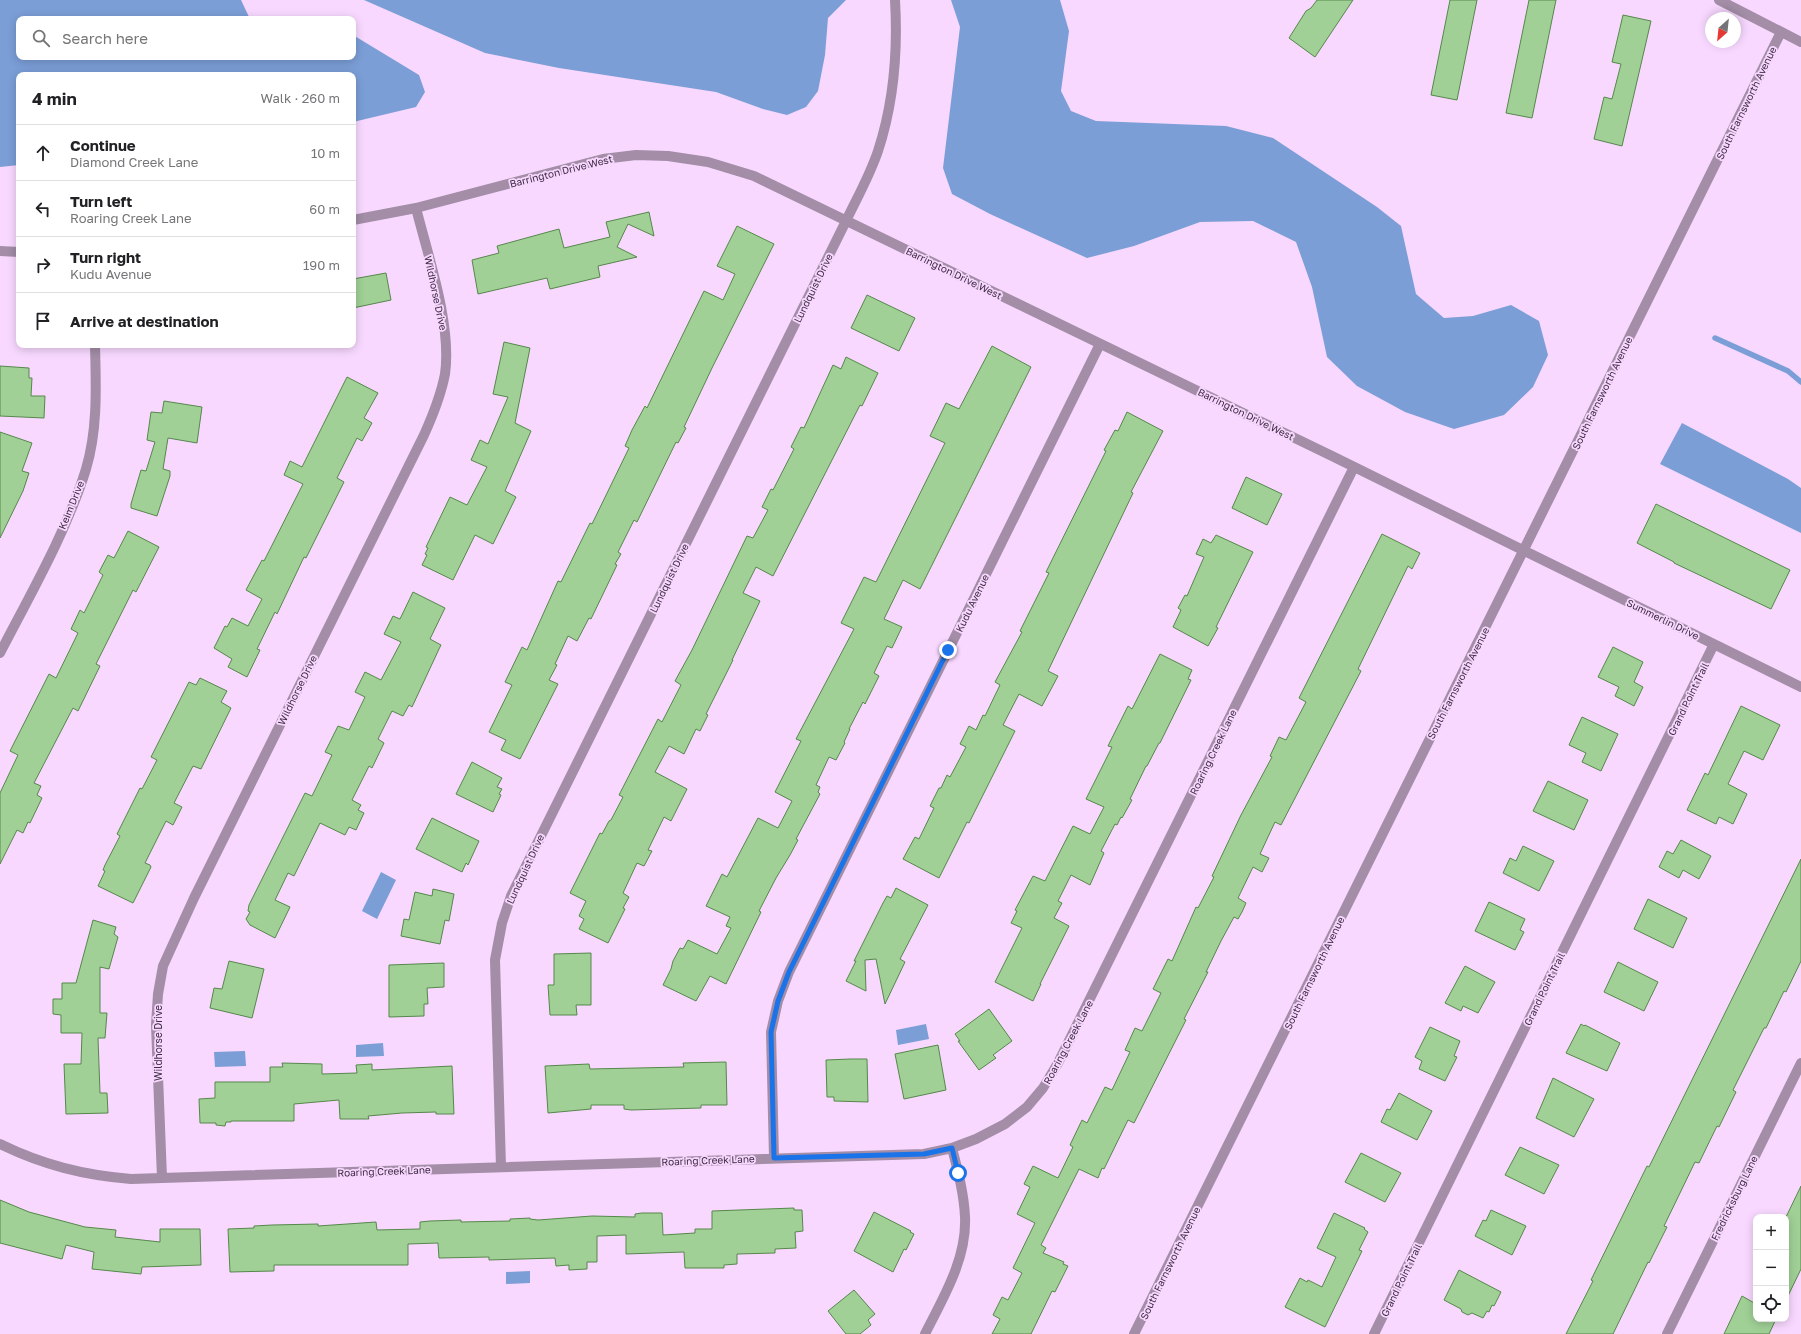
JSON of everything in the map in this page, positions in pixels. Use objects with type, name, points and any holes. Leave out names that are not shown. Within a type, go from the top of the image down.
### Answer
[{"type":"street","name":"Lundquist Drive","points":[[501,1167],[495,960],[502,923],[509,903],[526,866],[846,221],[878,151],[893,88],[896,27],[895,0]]},
{"type":"street","points":[[1719,0],[1801,42]]},
{"type":"street","name":"South Farnsworth Avenue","points":[[1134,1334],[1781,32]]},
{"type":"street","name":"Barrington Drive West","points":[[356,219],[416,208],[604,159],[636,155],[708,162],[754,176],[1524,550]]},
{"type":"street","name":"Wildhorse Drive","points":[[162,1178],[156,1025],[158,994],[163,966],[197,892],[421,442],[438,404],[445,373],[447,344],[442,311],[416,208]]},
{"type":"street","points":[[0,251],[16,252]]},
{"type":"street","name":"Kudu Avenue","points":[[774,1158],[771,1032],[778,1001],[789,972],[1100,344]]},
{"type":"street","name":"Keim Drive","points":[[0,653],[60,533],[86,468],[96,402],[94,348]]},
{"type":"street","name":"Roaring Creek Lane","points":[[0,1144],[37,1160],[68,1170],[123,1178],[162,1178],[924,1154],[952,1148],[976,1140],[1005,1124],[1027,1107],[1043,1088],[1058,1063],[1354,467]]},
{"type":"street","name":"Summerlin Drive","points":[[1524,550],[1801,687]]},
{"type":"street","name":"Grand Point Trail","points":[[1374,1334],[1714,644]]},
{"type":"street","name":"Fredricksburg Lane","points":[[1667,1334],[1801,1063]]},
{"type":"street","points":[[925,1334],[953,1277],[964,1238],[966,1218],[964,1196],[952,1148]]},
{"type":"water","points":[[0,0],[241,0],[249,16],[16,16],[16,60],[356,60],[356,37],[419,75],[425,92],[416,107],[356,121],[356,72],[16,72],[16,165],[0,167]]},
{"type":"water","points":[[364,0],[846,0],[828,18],[825,55],[818,91],[806,107],[787,115],[763,109],[716,92],[559,68],[485,53]]},
{"type":"water","points":[[951,0],[1060,0],[1069,31],[1061,91],[1071,111],[1096,121],[1226,126],[1273,138],[1377,207],[1401,226],[1416,294],[1444,318],[1473,316],[1511,305],[1539,321],[1548,355],[1533,387],[1504,415],[1454,429],[1405,412],[1357,386],[1327,357],[1312,287],[1296,242],[1253,221],[1200,222],[1134,246],[1087,258],[990,214],[952,194],[943,168],[960,27]]},
{"type":"water","points":[[1682,423],[1788,479],[1801,488],[1801,533],[1660,464]]},
{"type":"water","points":[[381,872],[396,880],[377,919],[362,911]]},
{"type":"water","points":[[926,1024],[929,1039],[898,1045],[896,1030]]},
{"type":"water","points":[[383,1043],[384,1056],[356,1057],[356,1045]]},
{"type":"water","points":[[245,1051],[246,1066],[215,1067],[214,1052]]},
{"type":"water","points":[[530,1271],[530,1283],[506,1284],[506,1272]]},
{"type":"building","points":[[1317,0],[1353,0],[1315,57],[1289,38],[1306,11],[1311,8]]},
{"type":"building","points":[[1450,0],[1477,0],[1457,100],[1431,95]]},
{"type":"building","points":[[1529,0],[1556,0],[1532,118],[1506,113]]},
{"type":"building","points":[[1623,15],[1651,21],[1622,146],[1594,139],[1604,97],[1612,99],[1621,64],[1612,62]]},
{"type":"building","points":[[649,212],[654,236],[628,224],[617,247],[637,257],[598,266],[600,277],[550,289],[547,278],[478,294],[472,260],[499,253],[497,246],[559,229],[564,248],[610,237],[606,222]]},
{"type":"building","points":[[737,226],[774,244],[712,368],[684,427],[686,428],[678,443],[676,442],[637,522],[634,520],[618,552],[621,554],[615,564],[617,565],[591,619],[589,618],[577,641],[568,636],[555,664],[557,665],[549,680],[558,684],[520,759],[501,750],[506,740],[489,732],[512,685],[505,682],[522,647],[527,650],[558,581],[561,582],[590,523],[592,524],[629,448],[625,446],[632,430],[645,406],[647,408],[704,291],[723,300],[735,274],[717,266]]},
{"type":"building","points":[[386,273],[391,300],[356,307],[356,278]]},
{"type":"building","points":[[867,295],[915,318],[899,351],[851,328]]},
{"type":"building","points":[[504,342],[530,348],[515,423],[531,431],[505,491],[516,497],[493,544],[475,535],[453,580],[422,565],[427,555],[425,554],[428,548],[426,547],[450,497],[467,505],[487,467],[471,460],[480,440],[488,444],[508,397],[493,394]]},
{"type":"building","points":[[992,346],[1031,367],[920,589],[903,580],[884,619],[902,627],[892,648],[887,646],[874,673],[879,676],[865,704],[863,702],[849,729],[844,742],[845,743],[836,760],[829,757],[816,785],[820,787],[818,792],[820,794],[796,839],[798,840],[759,911],[761,912],[726,984],[710,976],[696,1001],[663,985],[671,969],[673,961],[680,948],[683,949],[688,940],[717,954],[731,928],[726,926],[730,917],[706,906],[722,874],[727,877],[758,818],[778,828],[792,801],[775,792],[801,741],[796,739],[854,629],[841,623],[864,577],[876,582],[945,443],[930,436],[946,403],[959,409]]},
{"type":"building","points":[[846,357],[878,373],[862,406],[860,405],[773,576],[756,567],[743,593],[760,601],[706,714],[708,715],[700,731],[696,729],[684,754],[669,746],[655,772],[687,789],[671,821],[664,817],[648,850],[652,851],[644,866],[637,863],[623,893],[629,897],[623,908],[625,909],[608,943],[579,929],[584,919],[579,916],[586,901],[570,893],[600,833],[602,834],[611,820],[623,797],[619,795],[658,719],[662,722],[681,685],[675,681],[692,650],[747,536],[753,538],[768,510],[762,507],[771,489],[773,490],[794,449],[791,447],[801,427],[804,428],[833,365],[841,369]]},
{"type":"building","points":[[0,366],[29,368],[29,378],[32,378],[31,396],[45,396],[44,418],[0,416]]},
{"type":"building","points":[[347,377],[378,393],[364,418],[372,423],[362,441],[357,438],[337,478],[344,482],[306,558],[304,557],[277,614],[275,612],[257,649],[260,650],[247,677],[228,667],[232,659],[214,648],[225,626],[227,627],[232,618],[248,626],[262,599],[246,590],[262,560],[264,561],[303,484],[284,475],[290,461],[302,467]]},
{"type":"building","points":[[164,401],[202,407],[197,443],[168,438],[163,469],[170,471],[170,476],[157,516],[131,508],[131,504],[141,470],[146,471],[155,442],[147,440],[151,412],[162,413]]},
{"type":"building","points":[[1127,412],[1163,431],[1131,492],[1133,493],[1048,671],[1058,676],[1042,706],[1019,694],[1003,725],[1015,731],[969,823],[967,822],[939,878],[903,859],[915,837],[919,839],[934,808],[930,806],[939,788],[941,788],[947,775],[950,777],[966,747],[960,744],[969,726],[976,730],[983,715],[985,716],[1000,685],[995,682],[1022,632],[1020,631],[1049,573],[1046,572],[1106,451],[1104,450],[1115,430],[1118,431]]},
{"type":"building","points":[[0,432],[32,443],[22,471],[29,473],[23,491],[0,538]]},
{"type":"building","points":[[1246,477],[1282,494],[1267,525],[1232,508]]},
{"type":"building","points":[[1656,504],[1790,570],[1771,609],[1674,563],[1637,543]]},
{"type":"building","points":[[128,531],[159,547],[136,592],[133,590],[96,664],[100,666],[78,711],[73,708],[34,783],[41,786],[37,795],[42,798],[30,823],[28,822],[23,833],[17,830],[0,864],[0,793],[18,755],[10,751],[49,674],[56,678],[78,633],[71,629],[80,610],[84,613],[103,575],[99,572],[108,555],[114,558]]},
{"type":"building","points":[[1382,534],[1420,553],[1412,569],[1408,566],[1358,669],[1361,671],[1281,825],[1275,822],[1260,854],[1269,858],[1262,872],[1253,867],[1238,898],[1246,903],[1242,912],[1238,919],[1234,917],[1221,941],[1206,972],[1208,972],[1184,1019],[1186,1020],[1134,1123],[1128,1120],[1098,1178],[1079,1169],[1041,1245],[1046,1248],[1043,1253],[1064,1262],[1063,1264],[1068,1266],[1055,1292],[1052,1291],[1031,1334],[992,1334],[1000,1319],[993,1315],[1002,1297],[1008,1300],[1022,1273],[1013,1268],[1035,1223],[1017,1214],[1030,1187],[1024,1184],[1033,1166],[1058,1178],[1073,1147],[1070,1145],[1082,1120],[1087,1123],[1105,1087],[1112,1090],[1130,1052],[1125,1050],[1135,1028],[1142,1031],[1161,993],[1153,989],[1168,959],[1172,961],[1196,907],[1198,908],[1214,877],[1212,876],[1241,815],[1272,757],[1270,756],[1279,737],[1286,740],[1306,702],[1299,698]]},
{"type":"building","points":[[1216,535],[1253,552],[1216,627],[1218,628],[1208,646],[1173,627],[1181,610],[1178,608],[1185,595],[1187,596],[1204,557],[1196,554],[1203,539],[1211,543]]},
{"type":"building","points":[[413,592],[445,608],[430,639],[441,645],[412,707],[409,705],[403,716],[392,711],[378,739],[384,743],[372,768],[369,766],[352,800],[361,805],[358,810],[364,813],[356,830],[349,827],[345,835],[320,823],[294,876],[288,873],[275,900],[290,907],[275,938],[250,925],[246,919],[250,912],[248,911],[249,905],[305,793],[312,796],[332,755],[325,752],[338,726],[349,730],[365,697],[355,692],[365,672],[381,680],[401,642],[384,634],[393,616],[400,619]]},
{"type":"building","points":[[1613,647],[1643,662],[1634,682],[1643,687],[1634,706],[1615,696],[1619,687],[1598,677]]},
{"type":"building","points":[[1160,654],[1192,670],[1188,679],[1191,680],[1160,743],[1146,766],[1130,799],[1132,800],[1122,818],[1121,817],[1117,825],[1115,824],[1101,851],[1104,853],[1090,885],[1071,875],[1058,901],[1062,903],[1054,918],[1069,926],[1033,1001],[995,982],[1022,928],[1011,923],[1017,911],[1015,910],[1033,876],[1045,881],[1073,826],[1090,834],[1104,807],[1086,799],[1112,747],[1108,746],[1128,706],[1132,709]]},
{"type":"building","points":[[200,678],[227,691],[221,702],[231,708],[201,769],[193,766],[174,803],[182,807],[173,825],[166,821],[145,863],[151,867],[133,903],[98,886],[105,871],[103,870],[105,865],[120,836],[117,834],[140,788],[142,789],[157,760],[151,757],[189,682],[196,685]]},
{"type":"building","points":[[1741,706],[1780,725],[1763,760],[1744,751],[1728,784],[1747,794],[1733,824],[1719,817],[1716,824],[1687,810],[1705,773],[1708,775]]},
{"type":"building","points":[[1582,717],[1618,734],[1601,771],[1582,762],[1586,753],[1569,745]]},
{"type":"building","points":[[472,762],[502,778],[497,787],[502,789],[499,794],[501,795],[493,812],[456,794]]},
{"type":"building","points":[[1548,781],[1588,800],[1574,830],[1533,811]]},
{"type":"building","points":[[432,818],[479,841],[468,865],[466,863],[462,872],[416,849]]},
{"type":"building","points":[[1681,840],[1711,856],[1699,879],[1683,870],[1679,878],[1659,867],[1667,851],[1673,854]]},
{"type":"building","points":[[1523,846],[1554,861],[1539,891],[1503,873],[1510,858],[1516,861]]},
{"type":"building","points":[[1801,859],[1801,961],[1786,992],[1784,991],[1733,1090],[1736,1092],[1719,1127],[1717,1126],[1699,1163],[1695,1162],[1664,1226],[1667,1227],[1613,1334],[1566,1334],[1593,1281],[1591,1280],[1647,1166],[1649,1167]]},
{"type":"building","points":[[896,888],[928,905],[900,959],[905,962],[885,1004],[876,959],[865,960],[866,991],[846,981],[856,961],[854,961],[883,903],[887,896],[891,898]]},
{"type":"building","points":[[433,889],[454,894],[449,921],[445,920],[440,944],[401,936],[404,919],[409,920],[415,892],[432,896]]},
{"type":"building","points":[[1648,899],[1687,918],[1673,948],[1634,929]]},
{"type":"building","points":[[1489,902],[1525,919],[1520,930],[1524,932],[1515,950],[1475,931]]},
{"type":"building","points":[[93,920],[116,927],[114,934],[118,937],[109,969],[100,967],[100,1013],[107,1013],[105,1038],[98,1038],[100,1093],[107,1093],[108,1113],[66,1114],[64,1064],[81,1064],[82,1033],[61,1033],[61,1015],[53,1014],[53,999],[62,999],[62,983],[76,983]]},
{"type":"building","points":[[591,953],[591,1005],[576,1005],[577,1015],[550,1015],[548,985],[554,985],[554,954]]},
{"type":"building","points":[[229,961],[264,969],[252,1018],[210,1008],[214,988],[222,989]]},
{"type":"building","points":[[1618,962],[1658,982],[1644,1011],[1604,992]]},
{"type":"building","points":[[444,963],[444,987],[427,988],[428,1004],[424,1004],[424,1016],[389,1017],[389,965]]},
{"type":"building","points":[[1465,966],[1495,982],[1478,1013],[1463,1006],[1461,1011],[1445,1003]]},
{"type":"building","points":[[989,1009],[1012,1041],[993,1055],[996,1058],[979,1070],[958,1041],[960,1041],[955,1034]]},
{"type":"building","points":[[1581,1024],[1620,1043],[1607,1071],[1566,1053]]},
{"type":"building","points":[[1430,1027],[1460,1041],[1454,1056],[1457,1057],[1445,1081],[1419,1069],[1422,1061],[1415,1057]]},
{"type":"building","points":[[938,1045],[946,1090],[904,1099],[895,1054]]},
{"type":"building","points":[[867,1059],[868,1102],[834,1101],[834,1097],[827,1097],[826,1060]]},
{"type":"building","points":[[726,1062],[727,1105],[701,1105],[701,1108],[631,1110],[624,1109],[624,1105],[591,1105],[591,1109],[548,1113],[545,1066],[589,1064],[590,1069],[684,1067],[683,1063]]},
{"type":"building","points":[[282,1063],[322,1064],[322,1074],[357,1073],[356,1065],[372,1064],[372,1070],[452,1066],[454,1114],[436,1114],[436,1112],[402,1113],[368,1116],[369,1119],[340,1119],[339,1100],[294,1104],[294,1121],[231,1121],[226,1122],[225,1126],[216,1125],[216,1123],[200,1123],[199,1099],[215,1098],[215,1082],[270,1082],[270,1067],[283,1067]]},
{"type":"building","points":[[1553,1078],[1594,1099],[1574,1137],[1536,1118]]},
{"type":"building","points":[[1399,1093],[1432,1111],[1417,1140],[1381,1122],[1387,1109],[1390,1110]]},
{"type":"building","points":[[1520,1147],[1559,1165],[1544,1194],[1505,1175]]},
{"type":"building","points":[[1361,1153],[1401,1173],[1385,1202],[1345,1182]]},
{"type":"building","points":[[1801,1186],[1801,1269],[1789,1294],[1789,1214],[1787,1214]]},
{"type":"building","points":[[0,1200],[29,1212],[85,1227],[116,1230],[115,1237],[160,1242],[160,1229],[200,1229],[201,1265],[142,1267],[141,1274],[92,1269],[94,1252],[66,1245],[62,1259],[0,1243]]},
{"type":"building","points":[[794,1208],[794,1210],[802,1210],[803,1231],[795,1232],[796,1248],[775,1249],[775,1253],[737,1254],[737,1264],[724,1265],[724,1268],[685,1268],[684,1252],[626,1254],[626,1235],[597,1236],[597,1262],[587,1262],[587,1269],[569,1270],[569,1265],[556,1266],[555,1258],[489,1260],[489,1257],[439,1258],[438,1243],[408,1244],[408,1265],[274,1265],[274,1271],[230,1272],[228,1229],[254,1228],[254,1226],[318,1224],[318,1226],[376,1222],[377,1230],[420,1229],[420,1222],[430,1221],[510,1221],[510,1219],[530,1218],[538,1220],[592,1216],[635,1217],[635,1214],[662,1213],[663,1235],[695,1233],[695,1229],[712,1229],[712,1211]]},
{"type":"building","points":[[1491,1210],[1526,1226],[1512,1255],[1475,1236],[1483,1220],[1486,1221]]},
{"type":"building","points":[[874,1212],[914,1234],[906,1250],[904,1249],[893,1272],[854,1251]]},
{"type":"building","points":[[1334,1213],[1365,1228],[1364,1229],[1368,1232],[1359,1250],[1362,1251],[1325,1327],[1285,1307],[1300,1278],[1322,1287],[1336,1257],[1317,1248]]},
{"type":"building","points":[[1459,1270],[1501,1292],[1494,1306],[1492,1305],[1489,1312],[1487,1311],[1483,1318],[1472,1313],[1468,1315],[1462,1312],[1461,1309],[1444,1300]]},
{"type":"building","points":[[854,1290],[875,1314],[868,1320],[871,1325],[860,1334],[846,1334],[828,1311]]},
{"type":"building","points":[[1742,1296],[1753,1302],[1753,1322],[1775,1322],[1769,1334],[1724,1334]]},
{"type":"waterway","points":[[1715,338],[1788,371],[1801,382]]},
{"type":"route","points":[[948,650],[789,972],[778,1001],[771,1032],[774,1158],[924,1154],[952,1148],[958,1173]]}]
